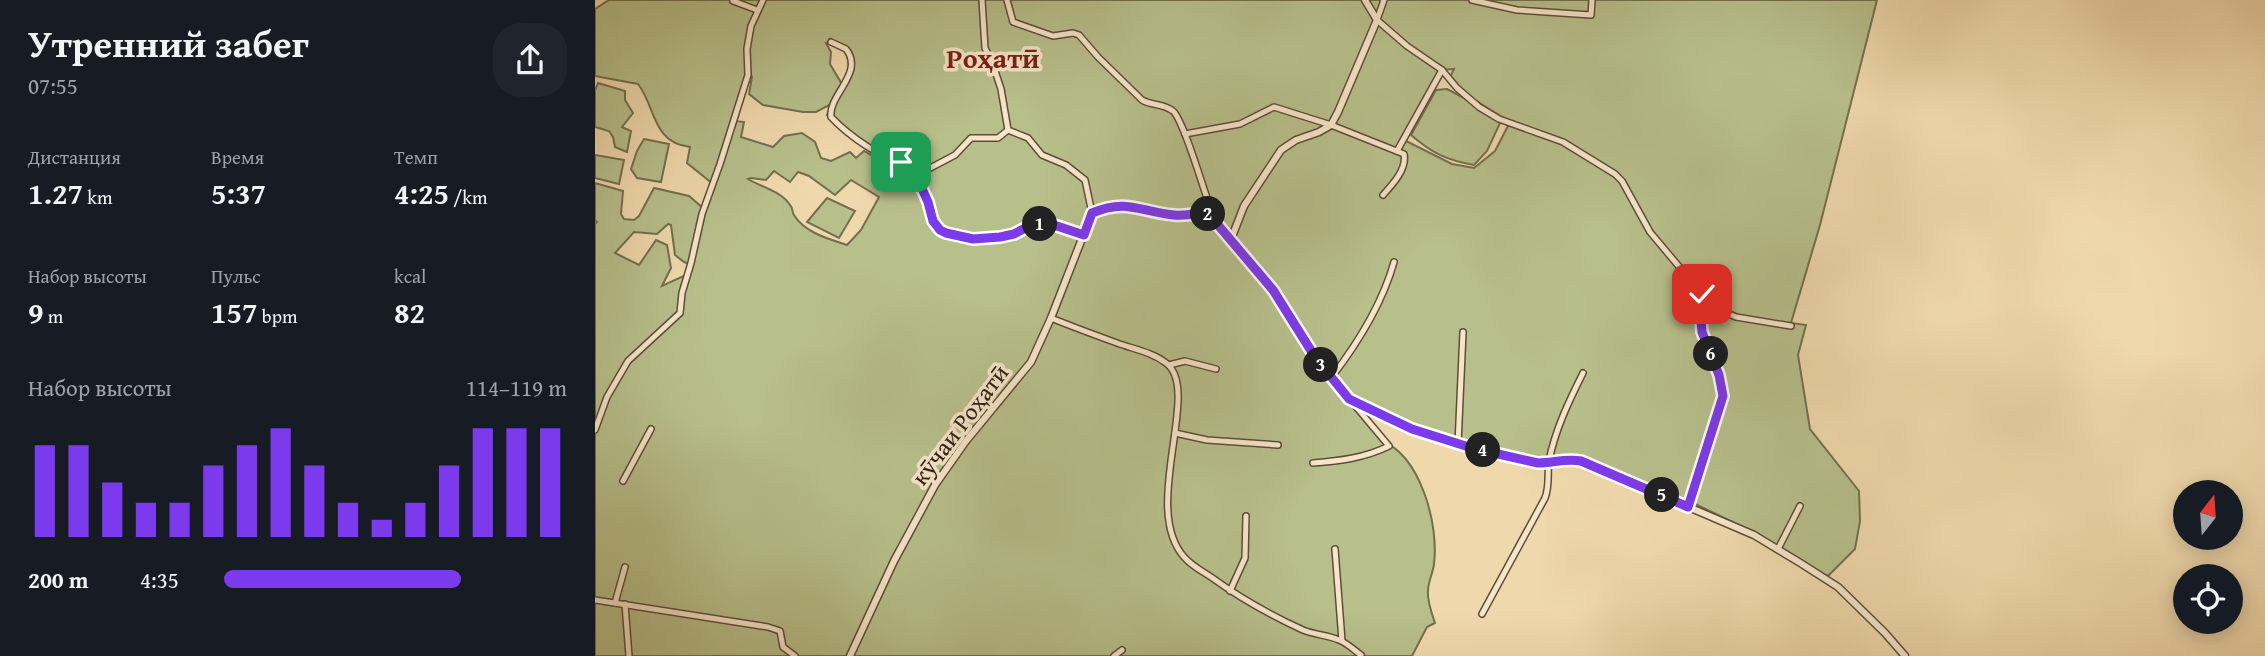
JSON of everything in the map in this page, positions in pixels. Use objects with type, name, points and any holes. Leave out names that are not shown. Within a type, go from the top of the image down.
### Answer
[{"type":"street","points":[[595,430],[607,397],[628,361],[680,313],[682,293],[702,214],[748,75],[748,43],[757,10],[763,0]]},
{"type":"street","points":[[982,0],[985,48],[1000,89],[1008,130]]},
{"type":"street","points":[[1007,0],[1014,22],[1053,36],[1073,33],[1081,36],[1098,57],[1142,100],[1164,105],[1173,111],[1181,122],[1207,198],[1207,212],[1273,290],[1331,378],[1389,446],[1339,461],[1313,463]]},
{"type":"street","points":[[1365,0],[1377,20],[1407,46],[1442,70],[1457,88],[1485,111],[1499,119],[1563,142],[1619,178],[1650,232],[1712,304],[1731,315],[1791,326]]},
{"type":"street","points":[[1230,242],[1244,206],[1281,150],[1296,140],[1331,125],[1384,0]]},
{"type":"street","points":[[1472,0],[1517,10],[1591,15],[1592,0]]},
{"type":"street","points":[[733,1],[757,10]]},
{"type":"street","points":[[831,42],[846,49],[851,60],[848,79],[831,110],[831,117],[881,155],[901,162],[910,162],[928,202],[933,221],[940,230],[973,239],[1000,237],[1014,234],[1031,225],[1048,223],[1084,235]]},
{"type":"street","points":[[1397,151],[1442,70]]},
{"type":"street","points":[[1185,134],[1240,124],[1274,107],[1331,125],[1406,156],[1404,165],[1383,195]]},
{"type":"street","points":[[917,175],[955,155],[971,138],[997,138],[1008,130]]},
{"type":"street","points":[[1008,130],[1028,138],[1042,155],[1066,165],[1085,180],[1092,213],[1118,205],[1173,215],[1186,216],[1207,212]]},
{"type":"street","name":"кӯчаи Роҳатӣ","points":[[850,656],[894,561],[935,485],[965,441],[1031,362],[1092,213]]},
{"type":"street","points":[[1331,378],[1363,332],[1384,290],[1394,262]]},
{"type":"street","points":[[1688,507],[1723,396],[1719,375],[1702,332],[1702,294]]},
{"type":"street","points":[[1051,318],[1149,354],[1169,365],[1177,377],[1175,433],[1168,481],[1169,526],[1185,558],[1243,600],[1301,629],[1342,642],[1361,655]]},
{"type":"street","points":[[1458,444],[1463,332]]},
{"type":"street","points":[[1169,365],[1185,361],[1216,369]]},
{"type":"street","points":[[1482,614],[1545,498],[1549,463],[1562,417],[1583,373]]},
{"type":"street","points":[[1349,399],[1412,429],[1458,444],[1538,463],[1564,459],[1581,461],[1754,535],[1838,587],[1905,656]]},
{"type":"street","points":[[622,481],[651,429]]},
{"type":"street","points":[[1175,433],[1207,440],[1278,445]]},
{"type":"street","points":[[1778,549],[1800,506]]},
{"type":"street","points":[[1230,592],[1245,558],[1246,516]]},
{"type":"street","points":[[1335,549],[1342,642]]},
{"type":"street","points":[[615,603],[625,567]]},
{"type":"street","points":[[595,600],[768,627],[780,631],[783,647],[795,656]]},
{"type":"street","points":[[625,604],[629,656]]},
{"type":"street","points":[[1114,656],[1122,650]]},
{"type":"green space","points":[[609,0],[1877,0],[1820,225],[1791,323],[1806,325],[1798,355],[1810,429],[1859,491],[1860,521],[1855,549],[1828,576],[1799,564],[1756,533],[1691,502],[1662,493],[1590,461],[1569,455],[1533,462],[1412,432],[1351,401],[1373,427],[1380,440],[1394,448],[1406,460],[1424,493],[1430,512],[1435,548],[1428,595],[1435,623],[1427,627],[1412,656],[595,656],[595,183],[623,191],[621,214],[624,219],[634,220],[639,216],[654,188],[689,196],[703,208],[713,184],[687,163],[690,147],[668,139],[656,123],[638,84],[595,76],[595,9]],"holes":[[[826,43],[841,44],[847,55],[849,69],[843,86],[830,64],[831,52]],[[1454,69],[1450,77],[1459,90],[1510,122],[1495,151],[1474,168],[1452,164],[1402,139],[1441,70]],[[749,71],[752,77],[749,94],[763,105],[816,112],[831,104],[827,115],[842,129],[870,149],[899,162],[896,169],[864,151],[856,158],[850,152],[831,161],[821,158],[815,142],[802,133],[784,136],[773,147],[741,137],[744,122],[735,121]],[[774,171],[790,182],[798,172],[809,176],[835,195],[851,180],[879,197],[861,230],[847,245],[804,226],[786,200],[748,179],[766,180]],[[668,224],[671,225],[675,255],[692,265],[686,275],[662,286],[671,268],[667,245],[656,240],[639,265],[615,253],[634,232],[657,234]]]},
{"type":"green space","points":[[598,83],[625,91],[625,100],[633,113],[622,127],[631,131],[627,152],[615,147],[609,131],[595,127],[595,90]]},
{"type":"green space","points":[[1447,89],[1477,105],[1500,123],[1487,151],[1474,165],[1440,155],[1411,135],[1436,90]]},
{"type":"green space","points":[[644,139],[669,144],[661,182],[637,178],[631,169]]},
{"type":"green space","points":[[595,155],[624,160],[619,184],[595,178]]},
{"type":"green space","points":[[827,198],[855,211],[839,238],[807,222]]},
{"type":"district","name":"Роҳатӣ","points":[[993,58]]},
{"type":"route","points":[[901,162],[910,162],[936,226],[946,233],[962,238],[1000,237],[1043,223],[1055,224],[1084,235],[1092,213],[1118,205],[1173,215],[1186,216],[1207,212],[1273,290],[1315,357],[1349,399],[1412,429],[1472,448],[1538,463],[1564,459],[1581,461],[1688,507],[1723,396],[1723,386],[1702,332],[1702,294]]}]
